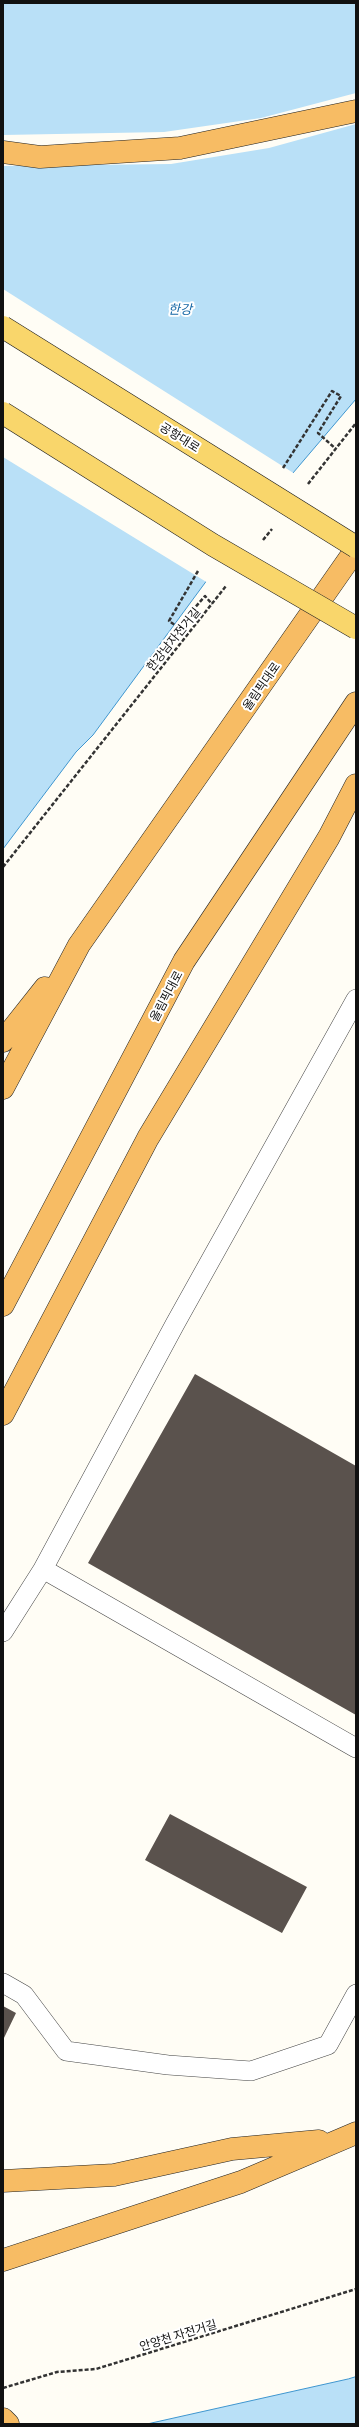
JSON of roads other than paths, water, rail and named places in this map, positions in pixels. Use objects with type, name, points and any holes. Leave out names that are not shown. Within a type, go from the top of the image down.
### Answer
[{"type":"highway","points":[[3,152],[40,157],[180,148],[356,111]]},
{"type":"highway","name":"올림픽대로","points":[[3,1088],[80,945],[356,548]]},
{"type":"highway","name":"올림픽대로","points":[[3,1305],[184,961],[356,703]]},
{"type":"highway","points":[[3,1414],[148,1138],[329,837],[356,785]]},
{"type":"highway","points":[[3,1041],[80,945]]},
{"type":"highway","points":[[3,2181],[114,2175],[232,2149],[347,2136]]},
{"type":"highway","points":[[3,2260],[241,2182],[347,2136]]},
{"type":"highway","points":[[3,2419],[8,2424]]},
{"type":"main road","name":"공항대로","points":[[3,327],[268,491],[356,548]]},
{"type":"main road","points":[[3,413],[213,545],[356,628]]},
{"type":"lane","points":[[3,1632],[43,1569],[175,1324],[356,999]]},
{"type":"lane","points":[[43,1569],[356,1748]]},
{"type":"lane","points":[[3,1983],[24,1995],[66,2051],[168,2065],[251,2071],[328,2045],[356,1994]]},
{"type":"water","name":"한강","points":[[3,3],[356,3],[356,399],[241,534],[93,735],[76,752],[3,849]]},
{"type":"water","points":[[356,2377],[356,2424],[147,2424],[348,2379]]}]
